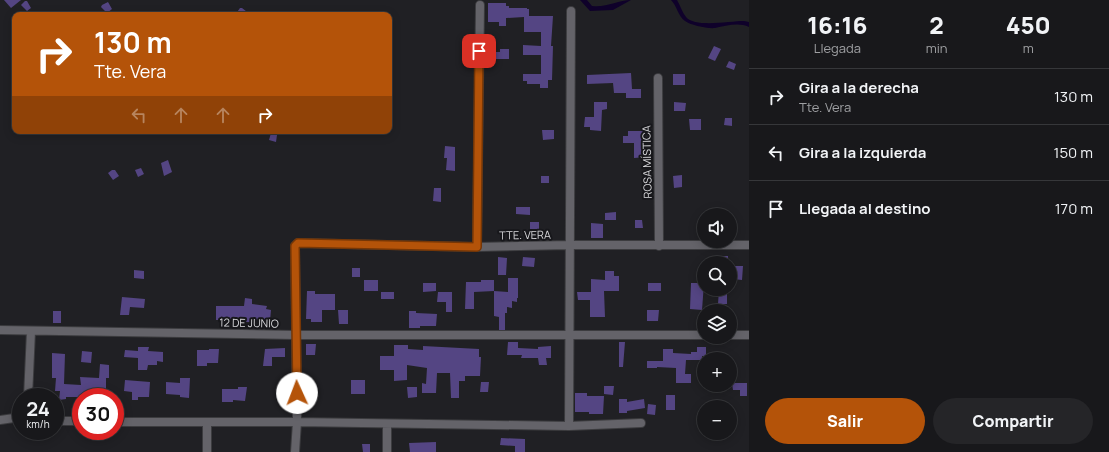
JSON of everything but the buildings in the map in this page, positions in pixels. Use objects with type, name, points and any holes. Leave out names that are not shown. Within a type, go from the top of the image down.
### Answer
[{"type":"street","points":[[477,247],[480,5]]},
{"type":"street","points":[[569,426],[571,11]]},
{"type":"street","name":"ROSA MÍSTICA","points":[[658,78],[659,246]]},
{"type":"street","name":"TTE. VERA","points":[[296,335],[295,246],[298,243],[477,247],[569,245],[749,245]]},
{"type":"street","name":"12 DE JUNIO","points":[[0,330],[296,335],[697,335]]},
{"type":"street","points":[[28,388],[31,331]]},
{"type":"street","points":[[295,452],[297,422],[296,335]]},
{"type":"street","points":[[737,335],[749,335]]},
{"type":"street","points":[[0,420],[12,418]]},
{"type":"street","points":[[124,422],[297,422],[569,426],[641,422]]},
{"type":"street","points":[[207,422],[207,452]]},
{"type":"street","points":[[387,424],[387,452]]},
{"type":"shaded area","points":[[580,0],[587,0],[592,6],[597,6],[631,0],[613,10],[590,11]]},
{"type":"shaded area","points":[[671,0],[677,0],[686,17],[691,20],[705,23],[744,21],[749,22],[749,27],[728,25],[712,28],[691,24],[683,19]]},
{"type":"route","points":[[297,393],[295,246],[298,243],[477,247],[479,51]]}]
